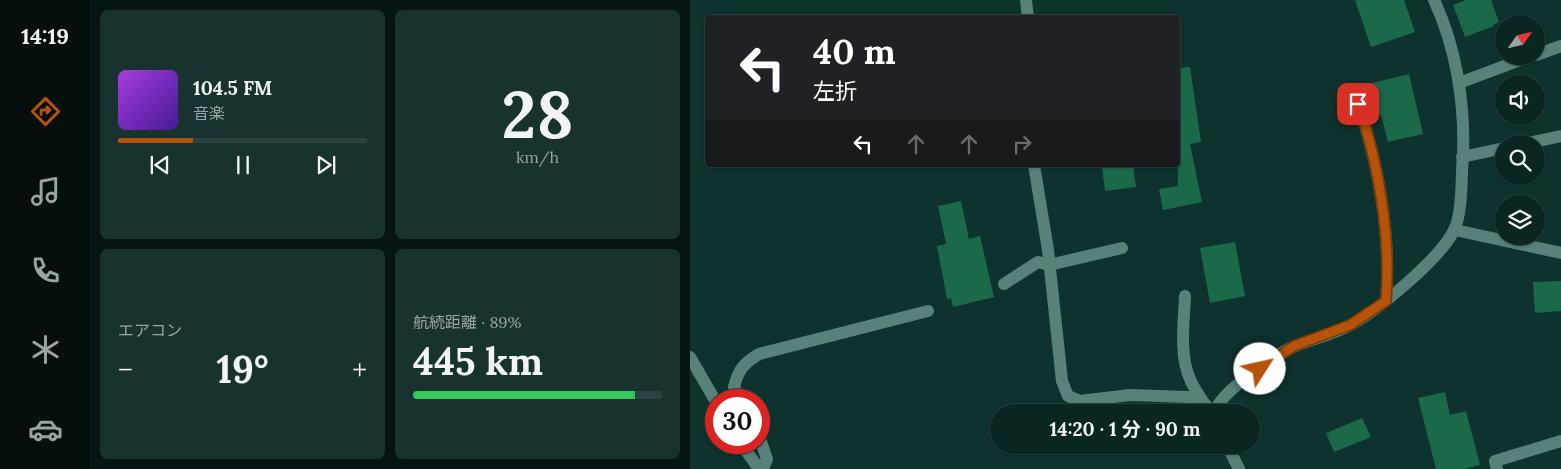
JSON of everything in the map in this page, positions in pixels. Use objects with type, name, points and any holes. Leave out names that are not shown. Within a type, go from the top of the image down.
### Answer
[{"type":"street","points":[[1026,0],[1028,15]]},
{"type":"street","points":[[1215,404],[1224,395],[1286,351],[1350,325],[1386,301],[1438,254],[1455,230],[1462,157],[1462,101],[1445,30],[1434,0]]},
{"type":"street","points":[[1545,51],[1561,46]]},
{"type":"street","points":[[1458,83],[1507,65]]},
{"type":"street","points":[[1358,104],[1371,140],[1388,256],[1386,301]]},
{"type":"street","points":[[1545,139],[1561,136]]},
{"type":"street","points":[[1462,157],[1495,150]]},
{"type":"street","points":[[1034,167],[1049,265],[1062,381],[1068,396],[1075,400],[1088,402],[1130,395],[1188,397],[1201,404]]},
{"type":"street","points":[[1455,230],[1561,253]]},
{"type":"street","points":[[1004,284],[1038,262],[1049,265],[1122,248]]},
{"type":"street","points":[[1185,296],[1183,336],[1189,378],[1207,404]]},
{"type":"street","points":[[735,389],[738,371],[759,354],[928,311]]},
{"type":"street","points":[[690,356],[709,389]]},
{"type":"street","points":[[1497,469],[1495,461],[1561,440]]},
{"type":"street","points":[[748,454],[759,469]]},
{"type":"street","points":[[763,469],[767,459],[765,454]]},
{"type":"street","points":[[1232,454],[1239,469]]},
{"type":"building","points":[[1355,0],[1404,0],[1415,32],[1371,47]]},
{"type":"building","points":[[1466,0],[1491,0],[1496,15],[1494,26],[1465,37],[1453,5]]},
{"type":"building","points":[[1190,67],[1201,142],[1190,144],[1202,202],[1163,210],[1159,189],[1178,186],[1178,167],[1180,167],[1180,68]]},
{"type":"building","points":[[1409,74],[1423,134],[1388,142],[1381,115],[1376,116],[1368,84]]},
{"type":"building","points":[[1133,167],[1136,187],[1105,191],[1102,168]]},
{"type":"building","points":[[961,201],[969,239],[980,236],[994,297],[953,307],[951,298],[947,299],[937,246],[946,244],[938,206]]},
{"type":"building","points":[[1235,242],[1245,296],[1210,303],[1200,248]]},
{"type":"building","points":[[1561,281],[1561,311],[1535,313],[1533,282]]},
{"type":"building","points":[[1445,392],[1450,415],[1466,411],[1480,465],[1465,469],[1436,469],[1418,398]]},
{"type":"building","points":[[1362,418],[1371,437],[1334,452],[1326,433]]},
{"type":"route","points":[[1260,369],[1294,346],[1350,325],[1386,301],[1388,256],[1371,140],[1358,104]]}]
